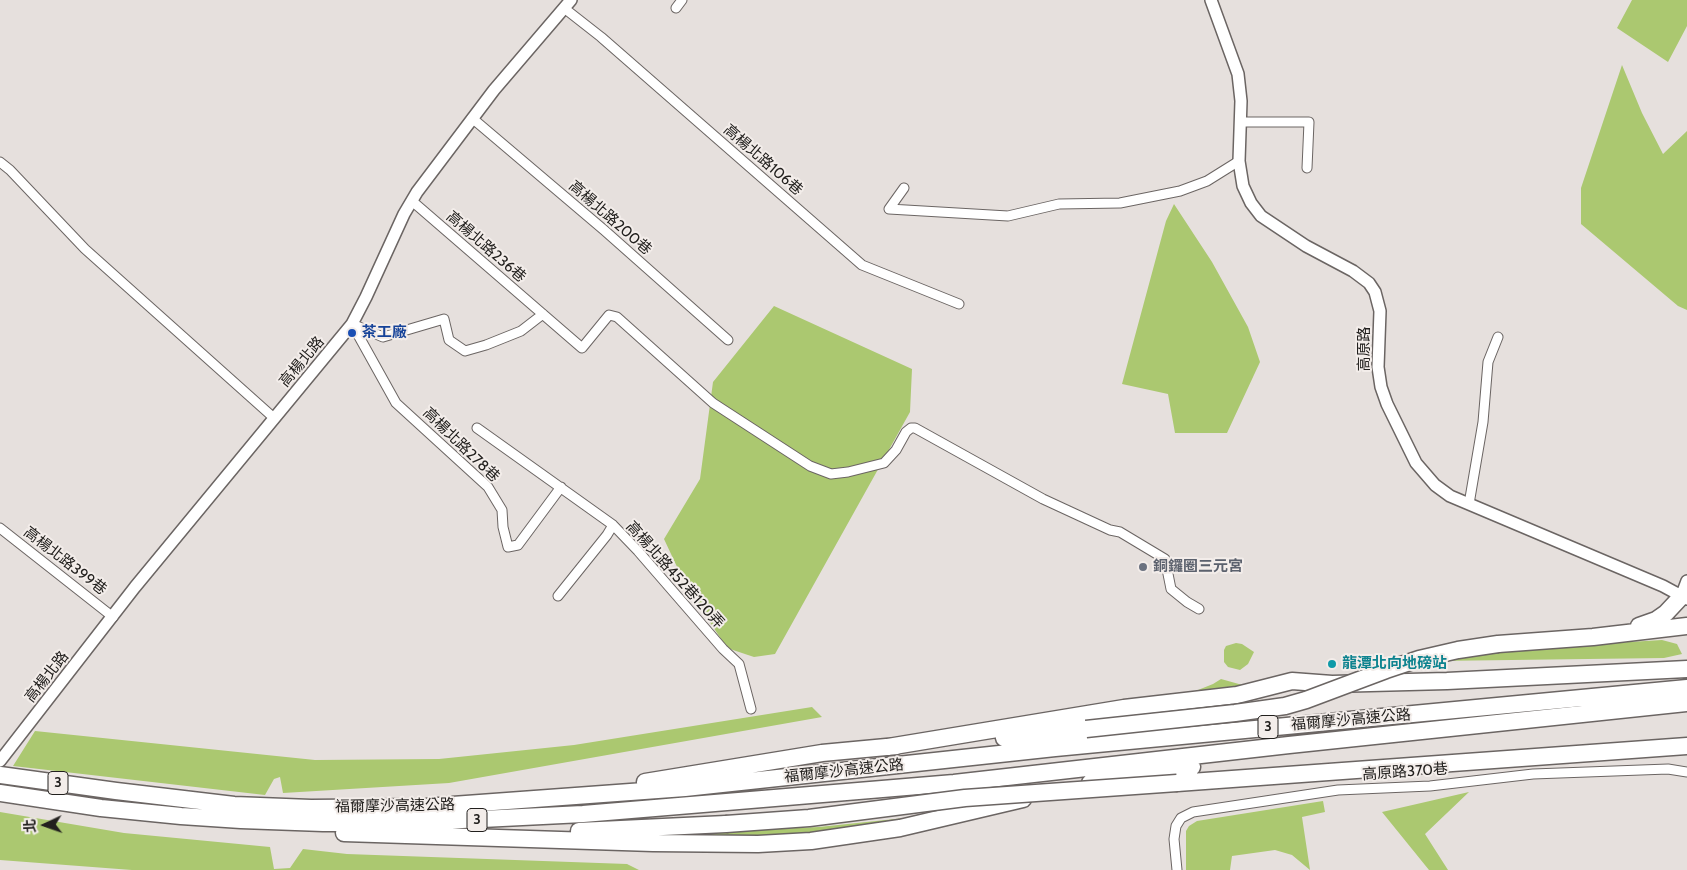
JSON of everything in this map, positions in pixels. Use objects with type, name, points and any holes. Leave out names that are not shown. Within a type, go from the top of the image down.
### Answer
[{"type":"highway","points":[[1618,633],[1656,620],[1666,614],[1686,596]]},
{"type":"highway","points":[[546,799],[822,753],[888,747],[944,745],[1285,706],[1386,670],[1458,650],[1498,644],[1593,637],[1687,626]]},
{"type":"highway","points":[[888,747],[1124,708],[1237,695],[1292,681],[1332,684],[1687,669]]},
{"type":"highway","name":"福爾摩沙高速公路","points":[[0,774],[116,791],[234,804],[312,808],[425,807],[684,788],[1065,747],[1687,688]]},
{"type":"highway","name":"福爾摩沙高速公路","points":[[0,793],[101,808],[181,816],[323,823],[401,823],[583,814],[954,783],[1687,703]]},
{"type":"highway","points":[[181,816],[317,832],[497,836],[653,843],[758,844],[811,841],[900,828],[1101,781],[1247,758],[1289,745]]},
{"type":"highway","points":[[497,836],[809,818],[965,798],[1392,766],[1682,748]]},
{"type":"street","points":[[676,8],[682,0]]},
{"type":"street","name":"高原路","points":[[1211,0],[1238,74],[1241,101],[1239,161],[1243,186],[1251,203],[1261,216],[1306,246],[1353,271],[1372,288],[1379,301],[1380,311],[1378,367],[1381,386],[1387,404],[1416,462],[1435,485],[1450,496],[1686,596]]},
{"type":"street","name":"高楊北路","points":[[0,761],[135,587],[352,324],[412,201],[494,90],[568,4]]},
{"type":"street","name":"高楊北路106巷","points":[[568,4],[601,37],[862,265],[959,304]]},
{"type":"street","name":"高楊北路200巷","points":[[472,118],[604,230],[728,340]]},
{"type":"street","points":[[1240,122],[1308,122],[1307,168]]},
{"type":"street","points":[[904,188],[889,209],[1008,216],[1059,204],[1120,202],[1180,191],[1207,180],[1239,161]]},
{"type":"street","points":[[0,162],[10,170],[85,249],[274,418]]},
{"type":"street","name":"高楊北路236巷","points":[[412,201],[582,348],[609,315],[617,317],[713,404],[810,466],[830,474],[848,472],[884,463],[896,450],[906,432],[911,428],[915,428],[1043,499],[1110,530],[1120,532],[1164,559],[1171,589],[1187,602],[1200,609]]},
{"type":"street","points":[[352,324],[383,337],[444,320],[449,340],[465,351],[486,346],[521,331],[543,314]]},
{"type":"street","name":"高楊北路278巷","points":[[352,324],[396,403],[488,487],[502,510],[503,527],[508,547],[518,545],[561,487]]},
{"type":"street","points":[[1469,504],[1483,422],[1488,362],[1498,337]]},
{"type":"street","name":"高楊北路452巷120弄","points":[[477,428],[613,525],[738,664],[751,709]]},
{"type":"street","points":[[558,596],[613,525]]},
{"type":"street","name":"高楊北路399巷","points":[[0,528],[113,617]]},
{"type":"street","name":"高原路370巷","points":[[1177,870],[1174,839],[1176,826],[1181,818],[1193,812],[1338,790],[1430,786],[1532,774],[1668,769],[1687,772]]},
{"type":"green space","points":[[1632,0],[1687,0],[1687,26],[1668,62],[1617,28]]},
{"type":"green space","points":[[1622,65],[1642,113],[1663,154],[1687,131],[1687,310],[1678,306],[1581,224],[1581,188]]},
{"type":"green space","points":[[1174,204],[1212,262],[1248,327],[1260,362],[1227,433],[1175,433],[1168,394],[1122,384],[1166,221]]},
{"type":"green space","points":[[774,306],[912,369],[910,412],[775,654],[754,657],[727,648],[686,586],[664,539],[700,479],[713,382]]},
{"type":"green space","points":[[1662,640],[1677,644],[1682,654],[1664,658],[1435,661],[1450,653]]},
{"type":"green space","points":[[1236,643],[1242,644],[1254,652],[1248,664],[1240,670],[1228,667],[1224,662],[1226,646]]},
{"type":"green space","points":[[1221,679],[1246,686],[1183,696],[1213,684]]},
{"type":"green space","points":[[812,707],[822,717],[449,783],[283,793],[280,777],[274,779],[265,795],[13,766],[35,731],[315,760],[439,759],[574,745]]},
{"type":"green space","points":[[1469,792],[1425,834],[1448,870],[1429,870],[1382,812]]},
{"type":"green space","points":[[1323,801],[1325,812],[1302,817],[1310,870],[1292,855],[1275,850],[1232,856],[1230,870],[1186,870],[1186,831],[1189,826],[1197,821]]},
{"type":"green space","points":[[0,812],[124,833],[270,847],[274,869],[290,868],[303,849],[347,854],[627,864],[639,870],[132,870],[0,860]]},
{"type":"green space","points":[[933,815],[812,837],[616,836],[819,827]]},
{"type":"place","name":"茶工廠","points":[[352,333]]},
{"type":"place","name":"銅鑼圈三元宮","points":[[1143,567]]},
{"type":"place","name":"龍潭北向地磅站","points":[[1332,664]]}]
